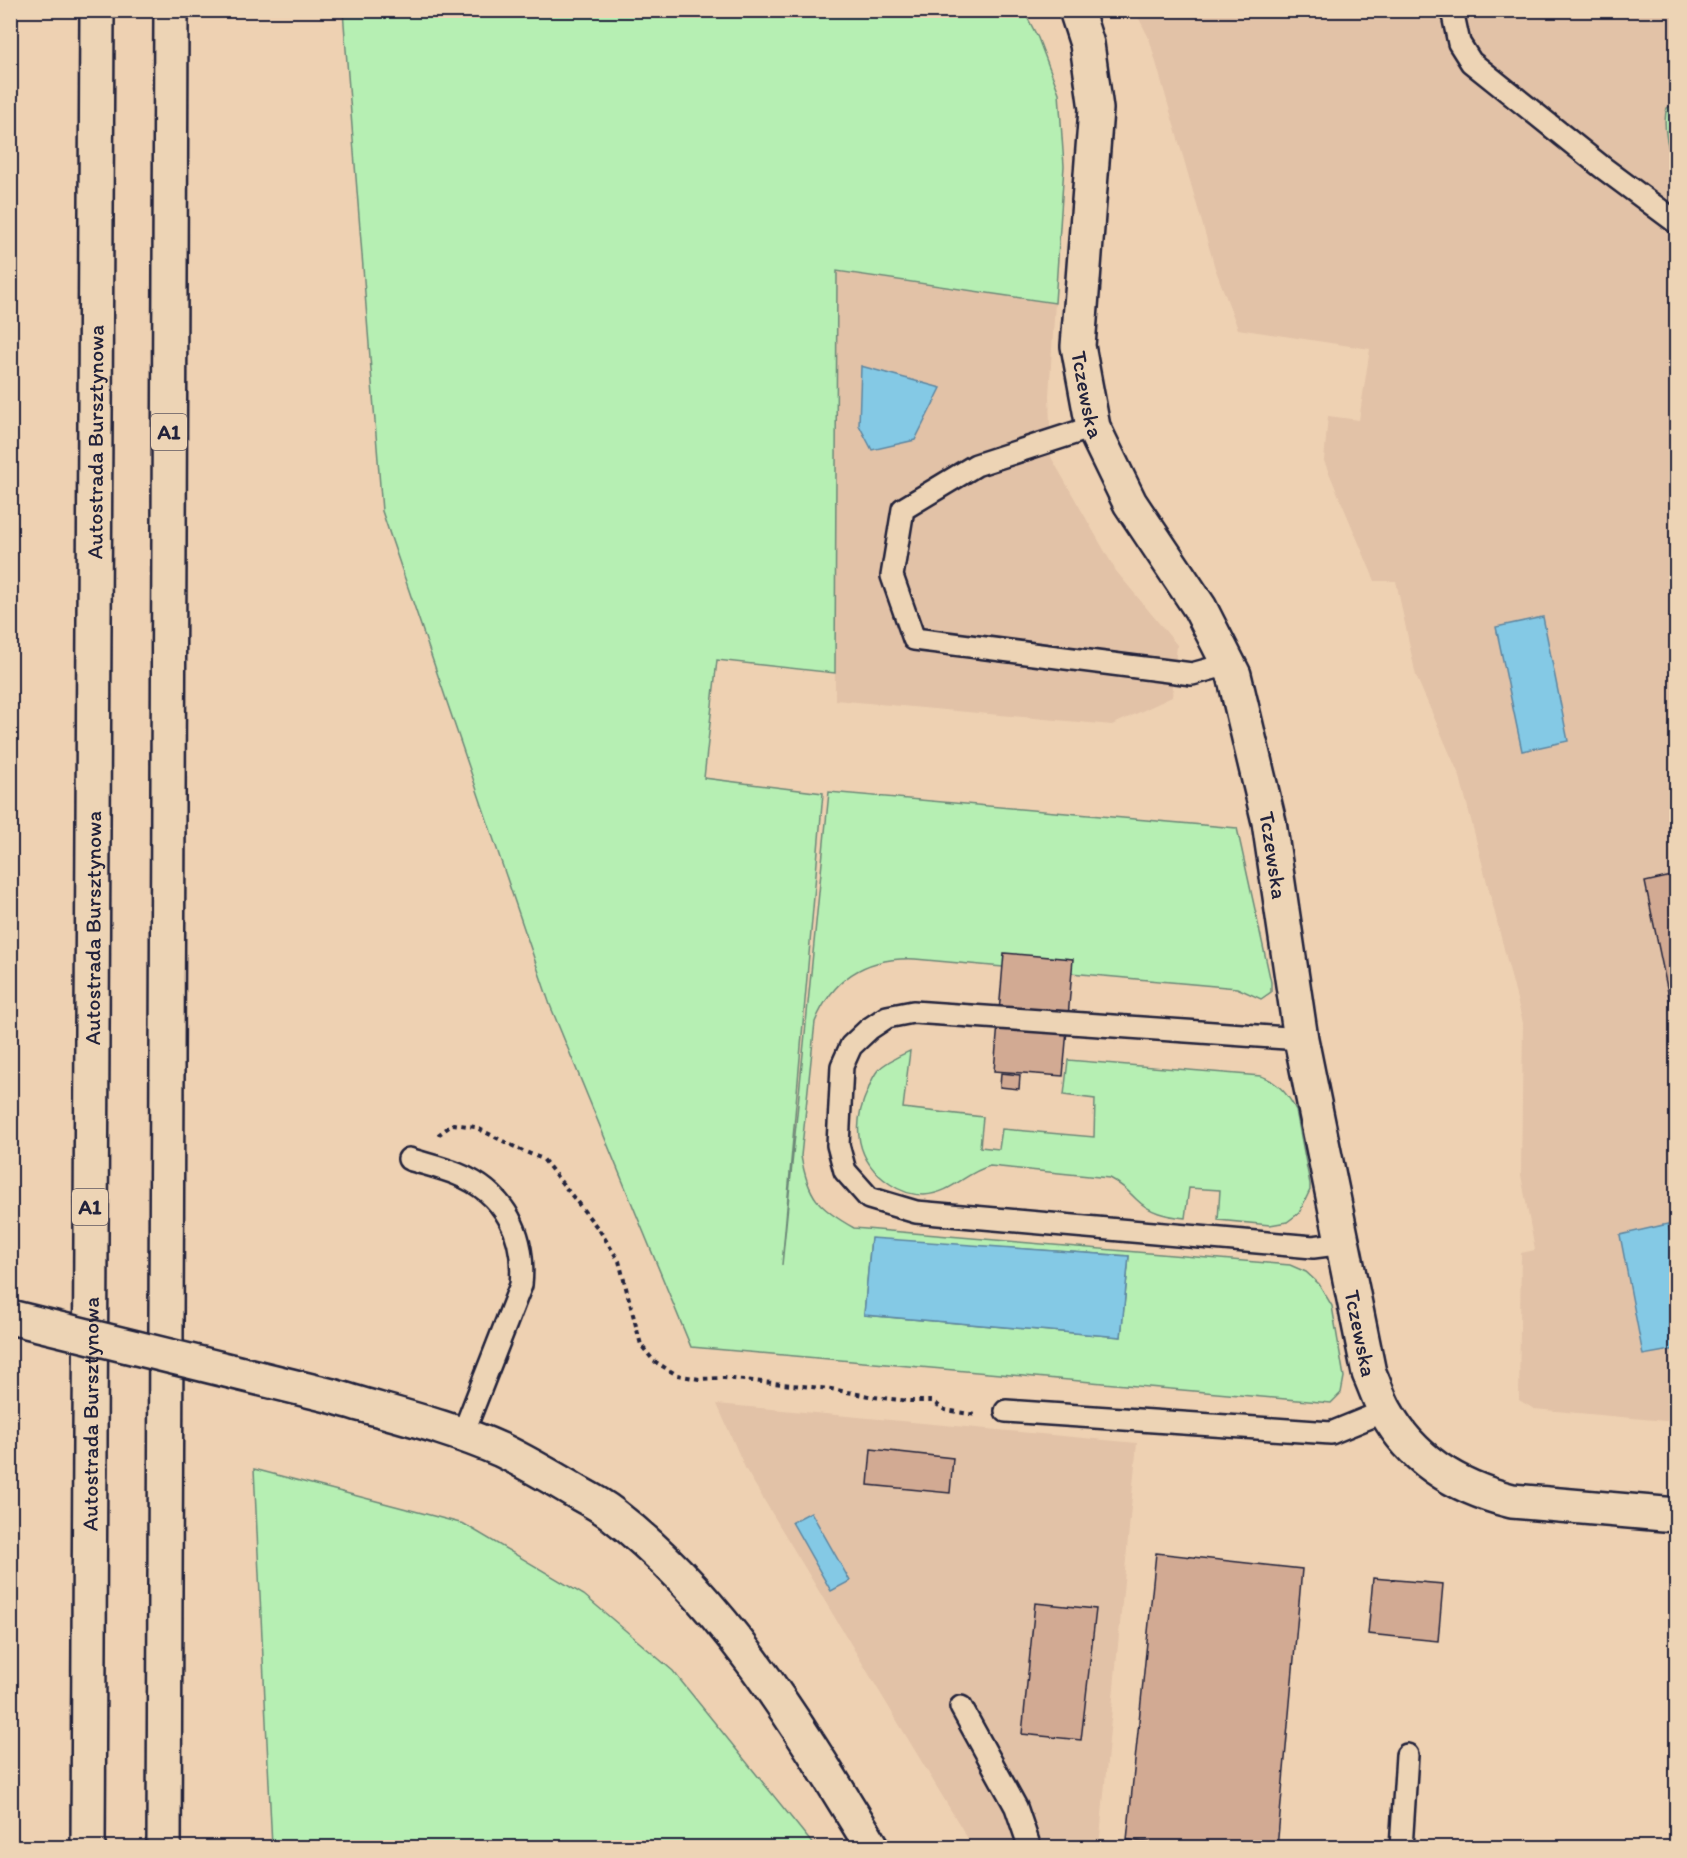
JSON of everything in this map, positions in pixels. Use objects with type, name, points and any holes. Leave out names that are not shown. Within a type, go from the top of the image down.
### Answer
[{"type":"main road","name":"Autostrada Bursztynowa","points":[[88,1848],[97,10]]},
{"type":"main road","name":"A1","points":[[164,1848],[171,10]]},
{"type":"main road","name":"Tczewska","points":[[1076,10],[1087,44],[1095,109],[1078,346],[1093,427],[1130,503],[1200,608],[1234,675],[1269,822],[1301,1039],[1369,1373],[1385,1411],[1407,1443],[1457,1482],[1486,1495],[1512,1501],[1677,1515]]},
{"type":"main road","points":[[10,1317],[332,1396],[422,1421],[500,1450],[610,1512],[661,1557],[717,1616],[762,1673],[873,1848]]},
{"type":"lane","points":[[1452,10],[1459,43],[1471,62],[1602,167],[1677,222]]},
{"type":"lane","points":[[1093,427],[976,465],[903,509],[892,576],[914,639],[1192,674],[1229,664]]},
{"type":"lane","points":[[1301,1039],[913,1012],[888,1017],[869,1029],[851,1046],[842,1066],[838,1145],[845,1171],[868,1198],[916,1212],[1313,1247],[1344,1243]]},
{"type":"lane","points":[[409,1159],[451,1172],[487,1191],[507,1213],[519,1240],[521,1285],[462,1436]]},
{"type":"lane","points":[[1006,1411],[1331,1433],[1385,1411]]},
{"type":"lane","points":[[961,1707],[1016,1807],[1030,1848]]},
{"type":"lane","points":[[1401,1848],[1407,1755]]},
{"type":"path","points":[[451,1172],[435,1150],[438,1133],[453,1124],[475,1127],[543,1159],[600,1231],[620,1261],[640,1345],[654,1361],[676,1375],[699,1379],[724,1378],[831,1389],[910,1401],[932,1401],[945,1410],[987,1417],[1006,1411]]},
{"type":"shaded area","points":[[1135,11],[1676,11],[1676,1422],[1534,1409],[1519,1400],[1521,1253],[1535,1250],[1521,1175],[1523,1023],[1460,777],[1416,676],[1396,581],[1375,581],[1324,461],[1328,416],[1359,420],[1370,349],[1238,329],[1215,268],[1149,38]]},
{"type":"shaded area","points":[[836,270],[1055,303],[1049,395],[1051,457],[1116,571],[1177,645],[1172,697],[1112,725],[835,700]]},
{"type":"shaded area","points":[[717,1404],[1137,1443],[1099,1847],[973,1847],[746,1470]]},
{"type":"green space","points":[[343,11],[1024,11],[1038,38],[1059,93],[1064,166],[1055,303],[837,271],[835,673],[717,660],[704,778],[823,793],[782,1265],[829,792],[1237,828],[1271,982],[1271,992],[1261,999],[1237,988],[915,959],[898,959],[867,966],[842,982],[831,993],[815,1022],[801,1156],[811,1192],[823,1207],[854,1228],[1290,1265],[1306,1272],[1319,1284],[1332,1306],[1344,1377],[1341,1393],[1331,1403],[691,1347],[550,1005],[382,511]],"holes":[[[871,1239],[1129,1256],[1121,1337],[864,1315]]]},
{"type":"green space","points":[[1676,103],[1676,167],[1668,146],[1665,122],[1667,108]]},
{"type":"green space","points":[[910,1051],[903,1108],[983,1117],[980,1147],[999,1149],[1002,1129],[1094,1137],[1095,1099],[1064,1095],[1068,1060],[1261,1076],[1282,1089],[1296,1110],[1310,1190],[1299,1213],[1287,1222],[1270,1225],[1218,1220],[1220,1190],[1189,1188],[1185,1218],[1153,1211],[1109,1178],[990,1166],[973,1173],[943,1191],[924,1195],[906,1192],[890,1184],[870,1165],[860,1142],[859,1117],[871,1082],[877,1072],[889,1061]]},
{"type":"green space","points":[[254,1469],[464,1524],[584,1595],[673,1671],[815,1847],[272,1847]]},
{"type":"water","points":[[861,366],[941,388],[915,440],[872,450],[859,425]]},
{"type":"water","points":[[1543,617],[1568,741],[1522,751],[1496,627]]},
{"type":"water","points":[[1668,1224],[1676,1261],[1676,1349],[1643,1355],[1620,1235]]},
{"type":"water","points":[[871,1238],[1129,1256],[1121,1337],[864,1315]]},
{"type":"water","points":[[811,1512],[850,1581],[831,1591],[792,1522]]},
{"type":"building","points":[[1676,875],[1676,1025],[1675,1026],[1645,882]]},
{"type":"building","points":[[1004,953],[1073,959],[1063,1076],[994,1071]]},
{"type":"building","points":[[1001,1073],[1020,1075],[1019,1089],[1000,1087]]},
{"type":"building","points":[[871,1449],[953,1458],[950,1493],[868,1485]]},
{"type":"building","points":[[1156,1553],[1302,1569],[1277,1848],[1198,1848],[1127,1840]]},
{"type":"building","points":[[1373,1578],[1443,1584],[1438,1641],[1368,1634]]},
{"type":"building","points":[[1035,1603],[1096,1609],[1081,1740],[1022,1734]]},
{"type":"building","points":[[1127,1840],[1198,1848],[1126,1848]]}]
